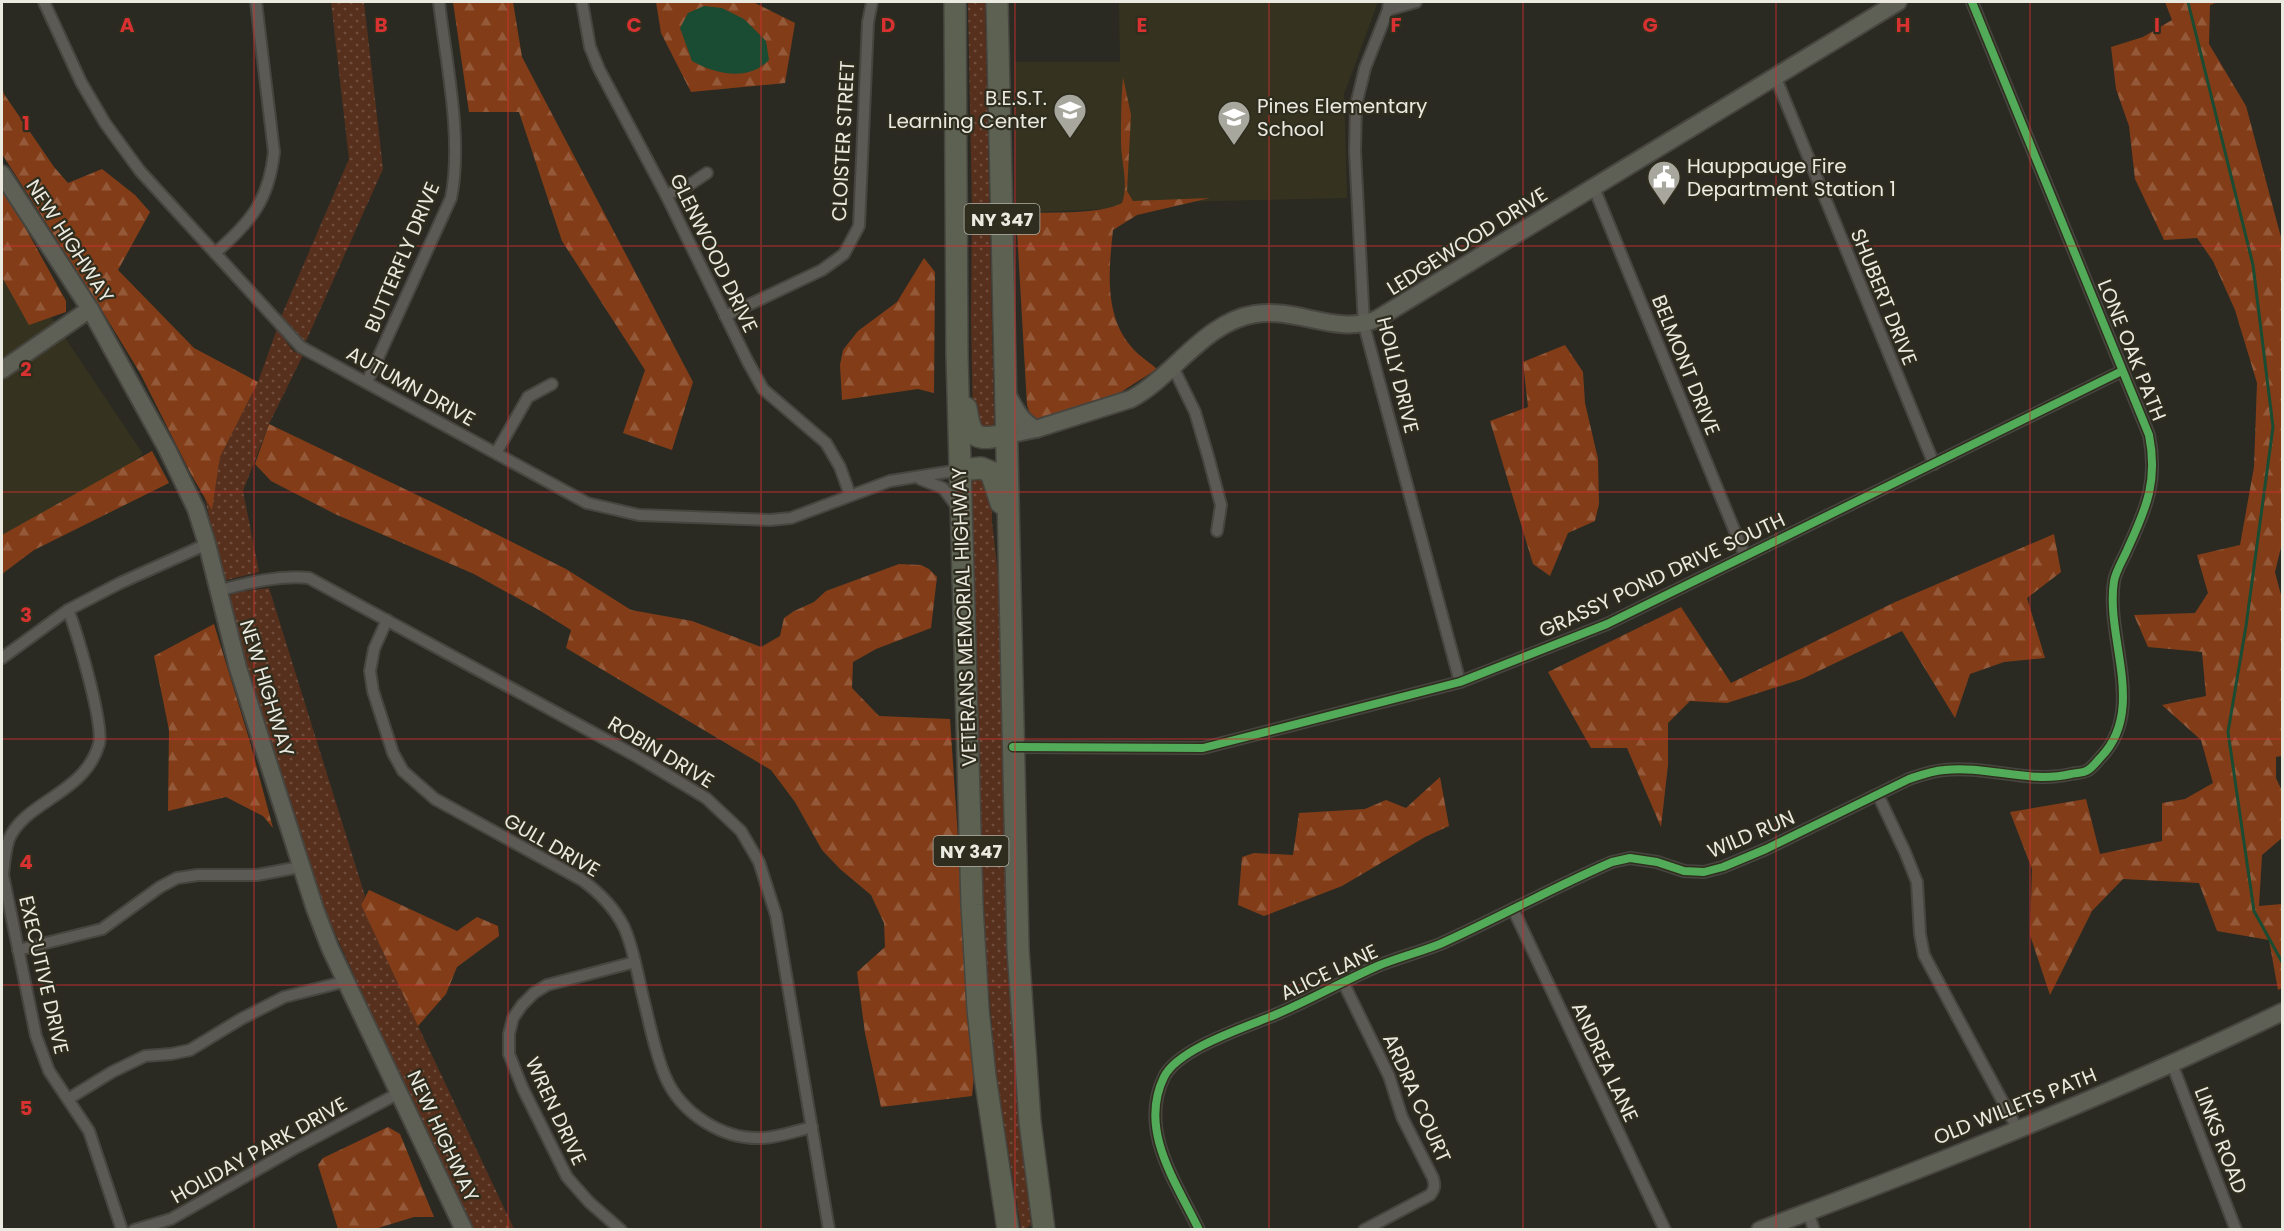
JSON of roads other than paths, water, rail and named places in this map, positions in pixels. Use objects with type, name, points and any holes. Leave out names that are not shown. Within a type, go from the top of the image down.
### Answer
[{"type":"highway","name":"VETERANS MEMORIAL HIGHWAY","points":[[955,2],[960,512],[977,986],[989,1112],[1008,1230]]},
{"type":"highway","name":"NY 347","points":[[997,2],[1013,747],[1021,1006],[1030,1122],[1044,1230]]},
{"type":"highway","points":[[957,355],[970,429],[979,438],[1007,435]]},
{"type":"highway","points":[[960,470],[981,468],[991,472],[1009,536]]},
{"type":"street","name":"AUTUMN DRIVE","points":[[44,2],[81,82],[105,123],[140,171],[301,347],[587,503],[639,515],[770,520],[791,518],[890,481],[960,470]]},
{"type":"street","points":[[215,253],[242,230],[256,212],[266,193],[272,172],[274,152],[256,2]]},
{"type":"street","name":"BUTTERFLY DRIVE","points":[[367,382],[451,198],[455,178],[456,146],[439,2]]},
{"type":"street","name":"GLENWOOD DRIVE","points":[[582,2],[590,47],[599,69],[666,195],[763,389],[826,443],[840,466],[850,495]]},
{"type":"street","name":"CLOISTER STREET","points":[[725,316],[822,270],[844,254],[859,226],[868,22],[872,2]]},
{"type":"street","points":[[1388,6],[1416,2]]},
{"type":"street","name":"LEDGEWOOD DRIVE","points":[[1007,435],[1036,429],[1131,399],[1145,391],[1214,332],[1235,319],[1274,313],[1346,326],[1364,325],[1394,311],[1898,2]]},
{"type":"street","name":"LONE OAK PATH","points":[[1967,770],[2054,778],[2088,770],[2106,752],[2117,733],[2123,711],[2112,602],[2115,578],[2145,507],[2153,476],[2154,458],[2149,435],[1972,2]]},
{"type":"street","name":"HOLLY DRIVE","points":[[1388,6],[1365,68],[1356,105],[1355,161],[1364,325],[1460,682]]},
{"type":"street","name":"SHUBERT DRIVE","points":[[1774,76],[1934,464]]},
{"type":"street","points":[[666,195],[706,173]]},
{"type":"street","name":"NEW HIGHWAY","points":[[2,174],[90,309],[184,482],[207,544],[238,668],[300,867],[330,948],[464,1230]]},
{"type":"street","name":"BELMONT DRIVE","points":[[1594,188],[1745,556]]},
{"type":"street","points":[[2,370],[90,309]]},
{"type":"street","points":[[1173,367],[1195,412],[1211,466],[1221,505],[1217,531]]},
{"type":"street","name":"GRASSY POND DRIVE SOUTH","points":[[1013,747],[1203,748],[1460,682],[1607,624],[2122,371]]},
{"type":"street","points":[[496,453],[528,397],[552,384]]},
{"type":"street","points":[[1006,392],[1021,418],[1036,429]]},
{"type":"street","points":[[917,478],[943,488],[960,512]]},
{"type":"street","points":[[2,658],[68,610],[120,583],[207,544]]},
{"type":"street","name":"ROBIN DRIVE","points":[[217,591],[272,578],[290,576],[309,578],[636,756],[706,798],[741,831],[759,862],[776,915],[830,1230]]},
{"type":"street","name":"EXECUTIVE DRIVE","points":[[68,610],[100,728],[99,743],[90,765],[74,783],[21,822],[10,838],[4,856],[4,896],[36,1036],[49,1071],[88,1131],[122,1230]]},
{"type":"street","name":"GULL DRIVE","points":[[387,620],[374,649],[370,671],[373,691],[393,753],[403,771],[435,799],[582,880],[600,893],[625,929],[665,1076],[674,1094],[689,1110],[704,1122],[722,1131],[743,1136],[761,1138],[778,1136],[812,1127]]},
{"type":"street","name":"WILD RUN","points":[[1513,909],[1590,871],[1630,858],[1657,862],[1684,871],[1704,872],[1723,867],[1926,773],[1967,770]]},
{"type":"street","points":[[1878,795],[1917,882],[1920,934],[1924,955],[2018,1130]]},
{"type":"street","points":[[18,950],[102,929],[160,887],[177,878],[198,874],[257,875],[300,867]]},
{"type":"street","name":"ALICE LANE","points":[[1199,1230],[1166,1161],[1154,1128],[1154,1112],[1165,1075],[1183,1058],[1221,1035],[1277,1014],[1382,964],[1438,944],[1513,909]]},
{"type":"street","name":"ANDREA LANE","points":[[1513,909],[1665,1230]]},
{"type":"street","name":"WREN DRIVE","points":[[621,1230],[596,1209],[567,1177],[523,1089],[509,1054],[509,1034],[513,1018],[522,1005],[534,993],[547,985],[635,962]]},
{"type":"street","points":[[68,1100],[112,1072],[145,1056],[190,1050],[284,998],[347,981]]},
{"type":"street","name":"ARDRA COURT","points":[[1343,982],[1389,1076],[1402,1117],[1435,1184],[1430,1195],[1364,1230]]},
{"type":"street","name":"OLD WILLETS PATH","points":[[1761,1230],[2018,1130],[2172,1064],[2283,1012]]},
{"type":"street","name":"LINKS ROAD","points":[[2172,1064],[2236,1230]]},
{"type":"street","name":"HOLIDAY PARK DRIVE","points":[[134,1230],[171,1219],[297,1147],[399,1093]]},
{"type":"street","points":[[1808,1212],[1814,1230]]},
{"type":"waterway","points":[[2188,2],[2253,265],[2273,427],[2246,626],[2228,732],[2254,911],[2282,962]]},
{"type":"place","name":"B.E.S.T. Learning Center","points":[[1070,139]]},
{"type":"place","name":"Pines Elementary School","points":[[1234,146]]},
{"type":"place","name":"Hauppauge Fire Department Station 1","points":[[1664,206]]}]
